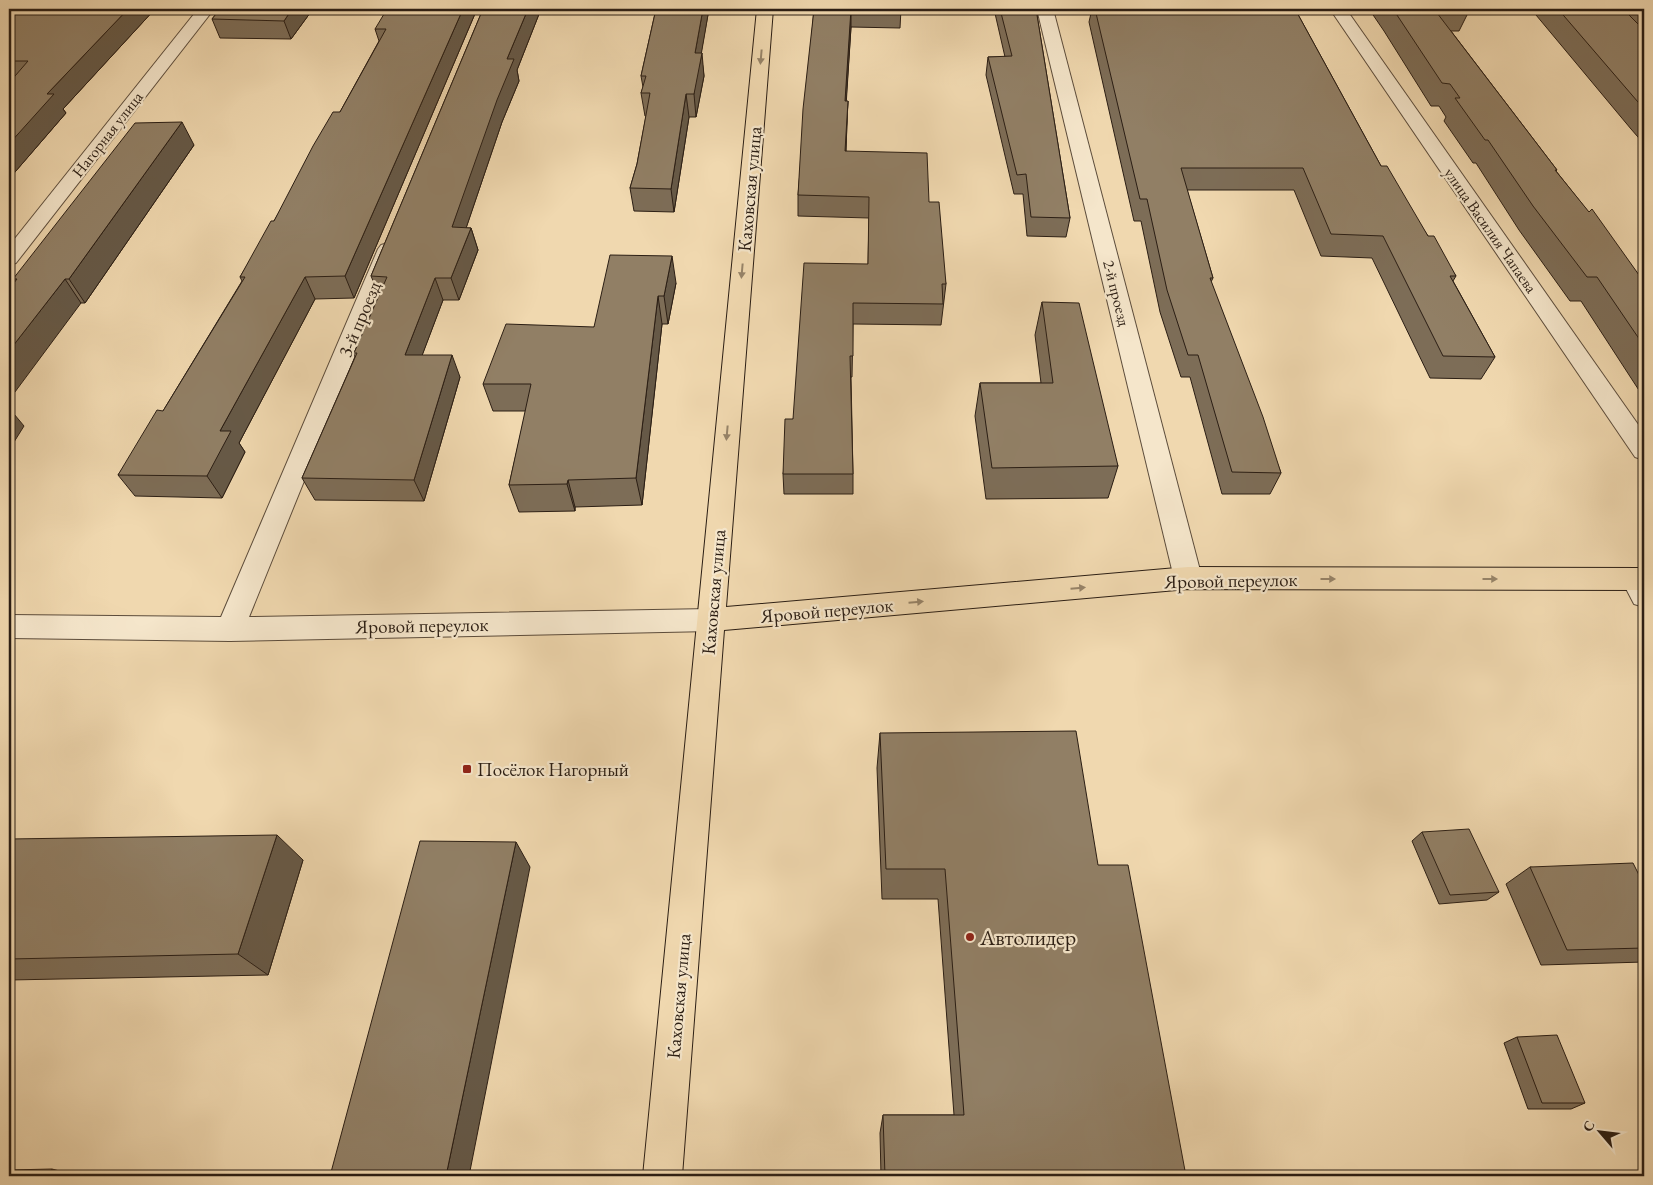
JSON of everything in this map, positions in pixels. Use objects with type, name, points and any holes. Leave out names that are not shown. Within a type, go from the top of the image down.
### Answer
[{"type":"main road","name":"Каховская улица","points":[[662,1176],[766,9]]},
{"type":"main road","name":"Яровой переулок","points":[[711,620],[1188,578],[1641,585]]},
{"type":"street","name":"Нагорная улица","points":[[9,260],[206,9]]},
{"type":"street","name":"2-й проезд","points":[[1045,9],[1188,578]]},
{"type":"street","name":"улица Василия Чапаева","points":[[1338,9],[1644,451]]},
{"type":"street","name":"3-й проезд","points":[[230,629],[397,228]]},
{"type":"street","name":"Яровой переулок","points":[[9,627],[230,629],[711,620]]},
{"type":"building","points":[[9,9],[128,9],[47,94],[54,94],[9,144],[9,83],[28,61],[9,61]]},
{"type":"building","points":[[220,9],[292,9],[284,21],[212,19]]},
{"type":"building","points":[[387,9],[463,9],[345,276],[305,277],[220,431],[231,431],[207,476],[118,475],[157,410],[163,411],[245,277],[240,277],[271,221],[274,221],[313,146],[333,112],[340,112],[386,29],[375,29]]},
{"type":"building","points":[[483,9],[528,9],[507,59],[514,59],[497,100],[452,227],[471,228],[451,278],[435,278],[405,355],[452,355],[414,480],[302,478],[357,353],[354,353],[387,277],[371,276]]},
{"type":"building","points":[[656,9],[703,9],[695,53],[702,53],[694,94],[686,94],[671,189],[630,188],[637,164],[650,93],[641,93],[646,76],[641,76]]},
{"type":"building","points":[[814,9],[851,9],[845,101],[848,101],[845,151],[927,153],[929,202],[939,202],[946,284],[942,284],[943,304],[853,303],[853,356],[850,356],[853,474],[783,474],[785,419],[793,419],[804,263],[868,264],[869,197],[798,195],[803,109]]},
{"type":"building","points":[[1000,9],[1036,9],[1070,218],[1031,217],[1026,174],[1017,175],[988,57],[1012,56]]},
{"type":"building","points":[[1095,9],[1295,9],[1381,166],[1387,166],[1428,236],[1434,236],[1456,276],[1450,276],[1495,357],[1443,356],[1383,236],[1331,234],[1303,168],[1181,168],[1213,278],[1210,278],[1263,417],[1281,473],[1232,472],[1198,355],[1188,355],[1167,290],[1147,199],[1140,199]]},
{"type":"building","points":[[1393,9],[1434,9],[1557,170],[1555,170],[1589,212],[1592,209],[1644,282],[1644,346],[1597,277],[1587,277],[1533,206],[1488,140],[1485,140],[1455,98],[1460,98],[1450,84],[1442,83]]},
{"type":"building","points":[[1558,9],[1623,9],[1644,30],[1644,109]]},
{"type":"building","points":[[182,122],[69,279],[65,279],[9,351],[9,289],[17,279],[13,279],[135,123]]},
{"type":"building","points":[[610,255],[672,256],[664,296],[658,296],[636,478],[568,480],[567,484],[509,485],[531,384],[483,384],[506,324],[594,327]]},
{"type":"building","points":[[1042,302],[1079,303],[1118,466],[992,468],[980,383],[1053,383]]},
{"type":"building","points":[[1076,731],[1098,865],[1128,865],[1186,1176],[885,1176],[883,1115],[964,1115],[945,869],[886,869],[880,733]]},
{"type":"building","points":[[1469,829],[1499,892],[1450,895],[1422,832]]},
{"type":"building","points":[[277,835],[238,954],[9,959],[9,839]]},
{"type":"building","points":[[420,841],[516,842],[446,1176],[330,1176]]},
{"type":"building","points":[[1633,863],[1644,885],[1644,948],[1567,950],[1530,867]]},
{"type":"building","points":[[1557,1035],[1585,1103],[1542,1103],[1517,1037]]},
{"type":"building","points":[[52,1169],[49,1176],[9,1176],[9,1170]]},
{"type":"place","name":"Посёлок Нагорный","points":[[467,769]]},
{"type":"place","name":"Автолидер","points":[[970,937]]}]
